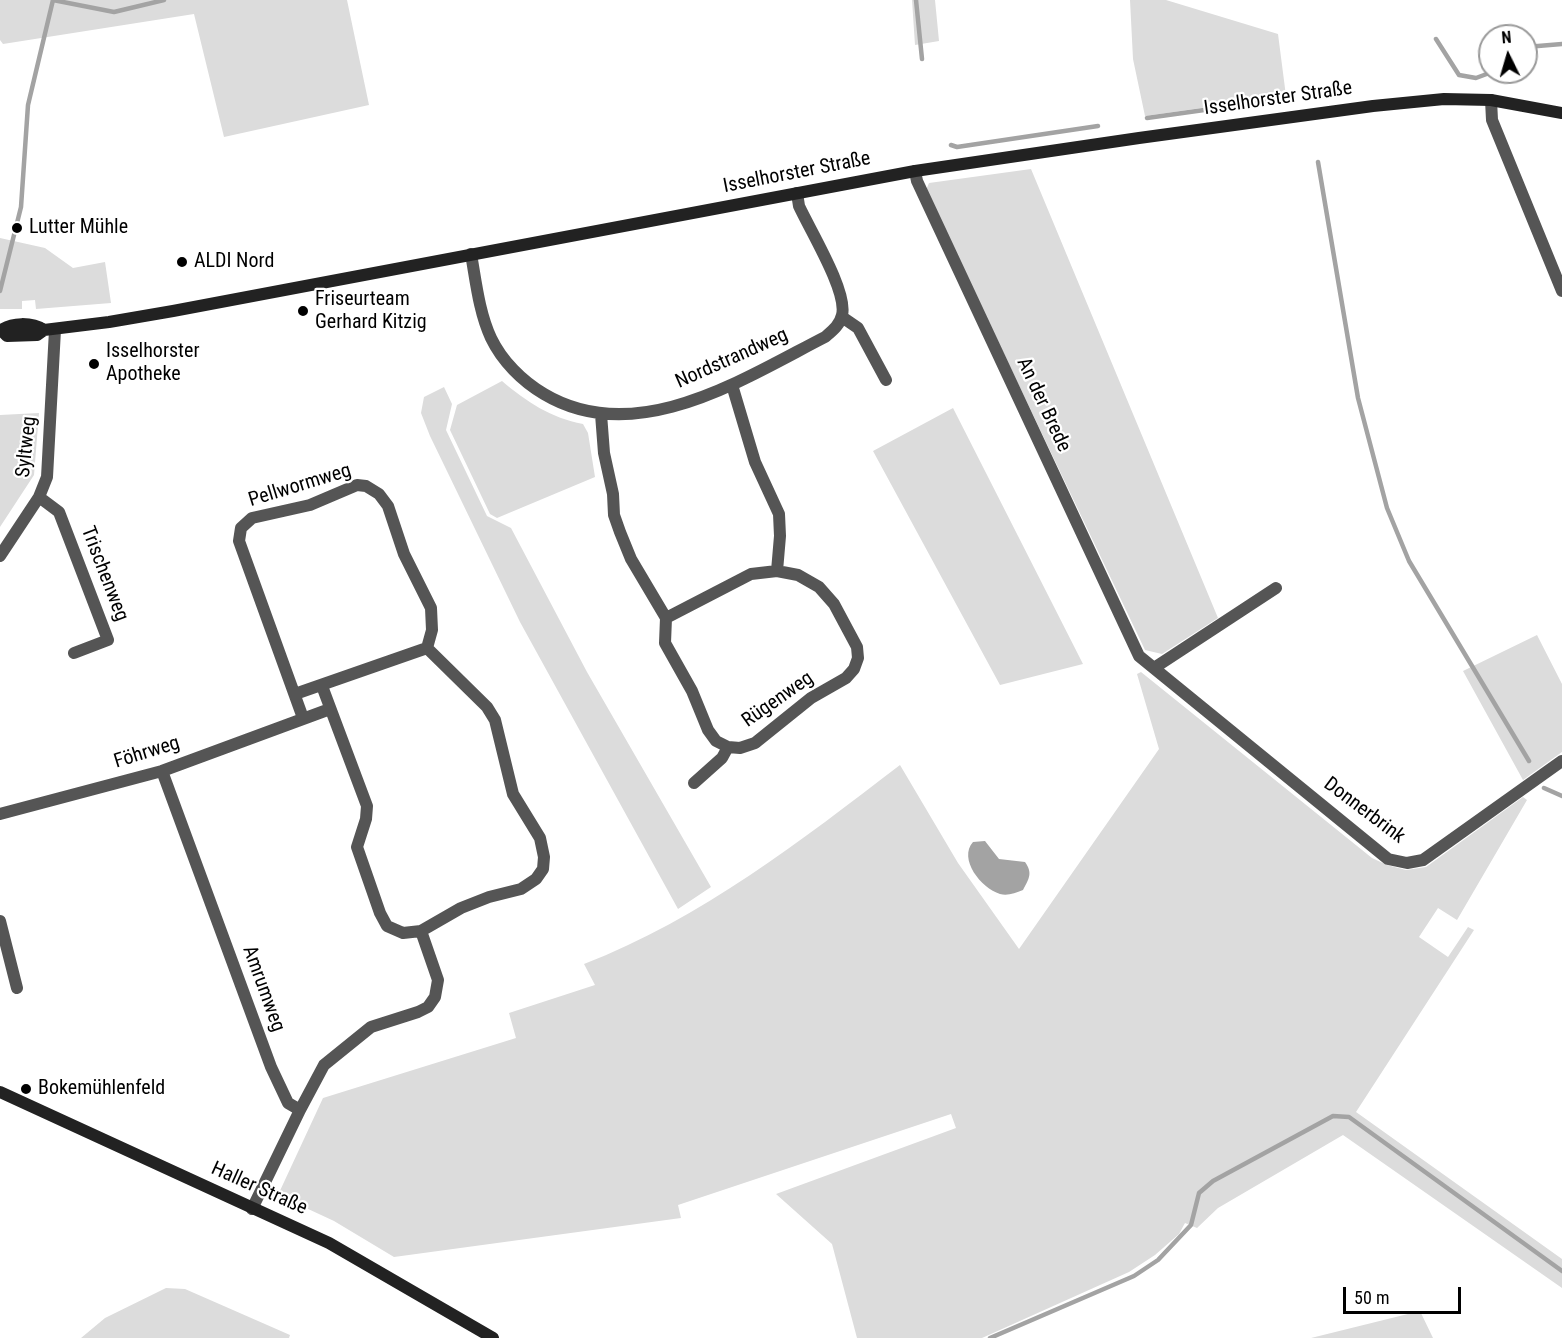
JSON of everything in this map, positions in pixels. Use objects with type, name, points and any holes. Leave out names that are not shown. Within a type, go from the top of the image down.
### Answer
[{"type":"street","name":"Isselhorster Straße","points":[[0,330],[6,326],[36,325],[50,330],[184,309],[915,171],[1373,105],[1444,99],[1491,100],[1562,113]]},
{"type":"street","points":[[1491,100],[1492,120],[1562,291]]},
{"type":"street","name":"An der Brede","points":[[915,171],[917,181],[1139,656]]},
{"type":"street","points":[[797,193],[799,206],[838,285],[844,303],[842,317],[858,328],[886,380]]},
{"type":"street","name":"Nordstrandweg","points":[[471,254],[480,305],[491,337],[505,361],[532,386],[551,398],[570,406],[601,414],[627,414],[657,410],[693,401],[732,385],[825,337],[837,327],[842,317]]},
{"type":"street","name":"Syltweg","points":[[0,556],[39,496],[47,477],[50,330]]},
{"type":"street","points":[[732,385],[755,462],[779,514],[777,571]]},
{"type":"street","name":"Rügenweg","points":[[601,414],[604,453],[613,494],[614,515],[631,560],[666,618],[665,643],[692,691],[708,730],[716,741],[728,747],[755,743],[811,698],[846,678],[854,669],[858,658],[857,647],[839,613],[819,587],[798,575],[777,571],[751,574],[666,618]]},
{"type":"street","name":"Pellwormweg","points":[[303,718],[239,541],[241,528],[252,518],[310,505],[357,485],[366,486],[379,494],[388,506],[404,554],[431,608],[432,630],[427,648]]},
{"type":"street","name":"Trischenweg","points":[[39,496],[59,512],[108,640],[74,653]]},
{"type":"street","points":[[1154,668],[1276,588]]},
{"type":"street","points":[[295,694],[427,648],[487,707],[495,720],[513,794],[540,838],[544,857],[543,869],[536,879],[521,889],[489,897],[461,908],[421,931],[403,933],[387,926],[380,913],[357,847],[366,819],[367,806],[322,686]]},
{"type":"street","name":"Donnerbrink","points":[[1139,656],[1388,859],[1407,863],[1423,860],[1562,761]]},
{"type":"street","points":[[303,718],[330,709]]},
{"type":"street","name":"Föhrweg","points":[[0,814],[162,771],[303,718]]},
{"type":"street","points":[[694,783],[722,758],[728,747]]},
{"type":"street","name":"Amrumweg","points":[[162,771],[271,1067],[288,1103],[300,1110]]},
{"type":"street","points":[[0,921],[17,988]]},
{"type":"street","points":[[252,1209],[324,1065],[371,1027],[418,1012],[428,1007],[435,997],[438,980],[421,931]]},
{"type":"street","name":"Haller Straße","points":[[0,1092],[329,1243],[493,1338]]},
{"type":"shaded area","points":[[0,0],[347,0],[369,105],[224,137],[194,14],[3,44],[0,40]]},
{"type":"shaded area","points":[[912,0],[935,0],[939,41],[915,45]]},
{"type":"shaded area","points":[[1130,0],[1166,0],[1278,34],[1286,96],[1145,116],[1133,59]]},
{"type":"shaded area","points":[[1031,169],[1218,618],[1162,654],[1145,650],[926,190],[929,183]]},
{"type":"shaded area","points":[[0,238],[45,248],[73,268],[105,262],[111,303],[36,309],[35,300],[22,301],[22,309],[0,309]]},
{"type":"shaded area","points":[[502,381],[540,408],[560,418],[583,424],[588,433],[595,477],[497,518],[490,514],[450,430],[457,405]]},
{"type":"shaded area","points":[[444,387],[452,404],[446,430],[487,516],[511,528],[587,672],[711,887],[678,909],[520,622],[430,436],[421,413],[424,397]]},
{"type":"shaded area","points":[[953,408],[1083,664],[1000,685],[873,451]]},
{"type":"shaded area","points":[[39,413],[34,475],[0,527],[0,415]]},
{"type":"shaded area","points":[[1537,635],[1562,684],[1562,752],[1523,780],[1463,671]]},
{"type":"shaded area","points":[[1141,672],[1372,858],[1387,865],[1406,870],[1426,867],[1523,797],[1527,800],[1457,920],[1438,908],[1419,937],[1448,957],[1468,927],[1474,930],[1356,1112],[1562,1259],[1562,1288],[1343,1135],[1218,1208],[1197,1228],[1185,1223],[1179,1234],[1155,1255],[1129,1272],[982,1338],[857,1338],[832,1244],[776,1194],[956,1128],[951,1114],[678,1205],[681,1218],[394,1257],[334,1221],[278,1195],[323,1098],[516,1038],[509,1013],[595,985],[584,964],[627,946],[710,901],[788,849],[900,765],[958,863],[1019,949],[1159,749],[1137,674]]},
{"type":"shaded area","points":[[985,841],[999,859],[1025,862],[1029,869],[1029,876],[1023,890],[1000,894],[979,879],[970,864],[969,849],[973,842]]},
{"type":"shaded area","points":[[166,1288],[185,1289],[290,1335],[289,1338],[81,1338],[105,1318]]},
{"type":"shaded area","points":[[1420,1311],[1433,1338],[1311,1338]]},
{"type":"waterway","points":[[53,0],[114,12],[164,0]]},
{"type":"waterway","points":[[0,291],[21,207],[28,105],[53,0]]},
{"type":"waterway","points":[[916,0],[922,59]]},
{"type":"waterway","points":[[1436,39],[1459,75],[1478,77]]},
{"type":"waterway","points":[[1538,46],[1562,44]]},
{"type":"waterway","points":[[1147,118],[1290,98]]},
{"type":"waterway","points":[[951,145],[957,147],[1098,126]]},
{"type":"waterway","points":[[1318,162],[1358,398],[1387,508],[1409,561],[1529,761]]},
{"type":"waterway","points":[[1544,788],[1562,796]]},
{"type":"waterway","points":[[990,1338],[1134,1276],[1158,1260],[1191,1225],[1199,1193],[1213,1181],[1333,1116],[1349,1117],[1562,1271]]},
{"type":"place","name":"Lutter Mühle","points":[[17,228]]},
{"type":"place","name":"ALDI Nord","points":[[182,262]]},
{"type":"place","name":"Friseurteam Gerhard Kitzig","points":[[303,311]]},
{"type":"place","name":"Isselhorster Apotheke","points":[[94,364]]},
{"type":"place","name":"Bokemühlenfeld","points":[[26,1089]]}]
